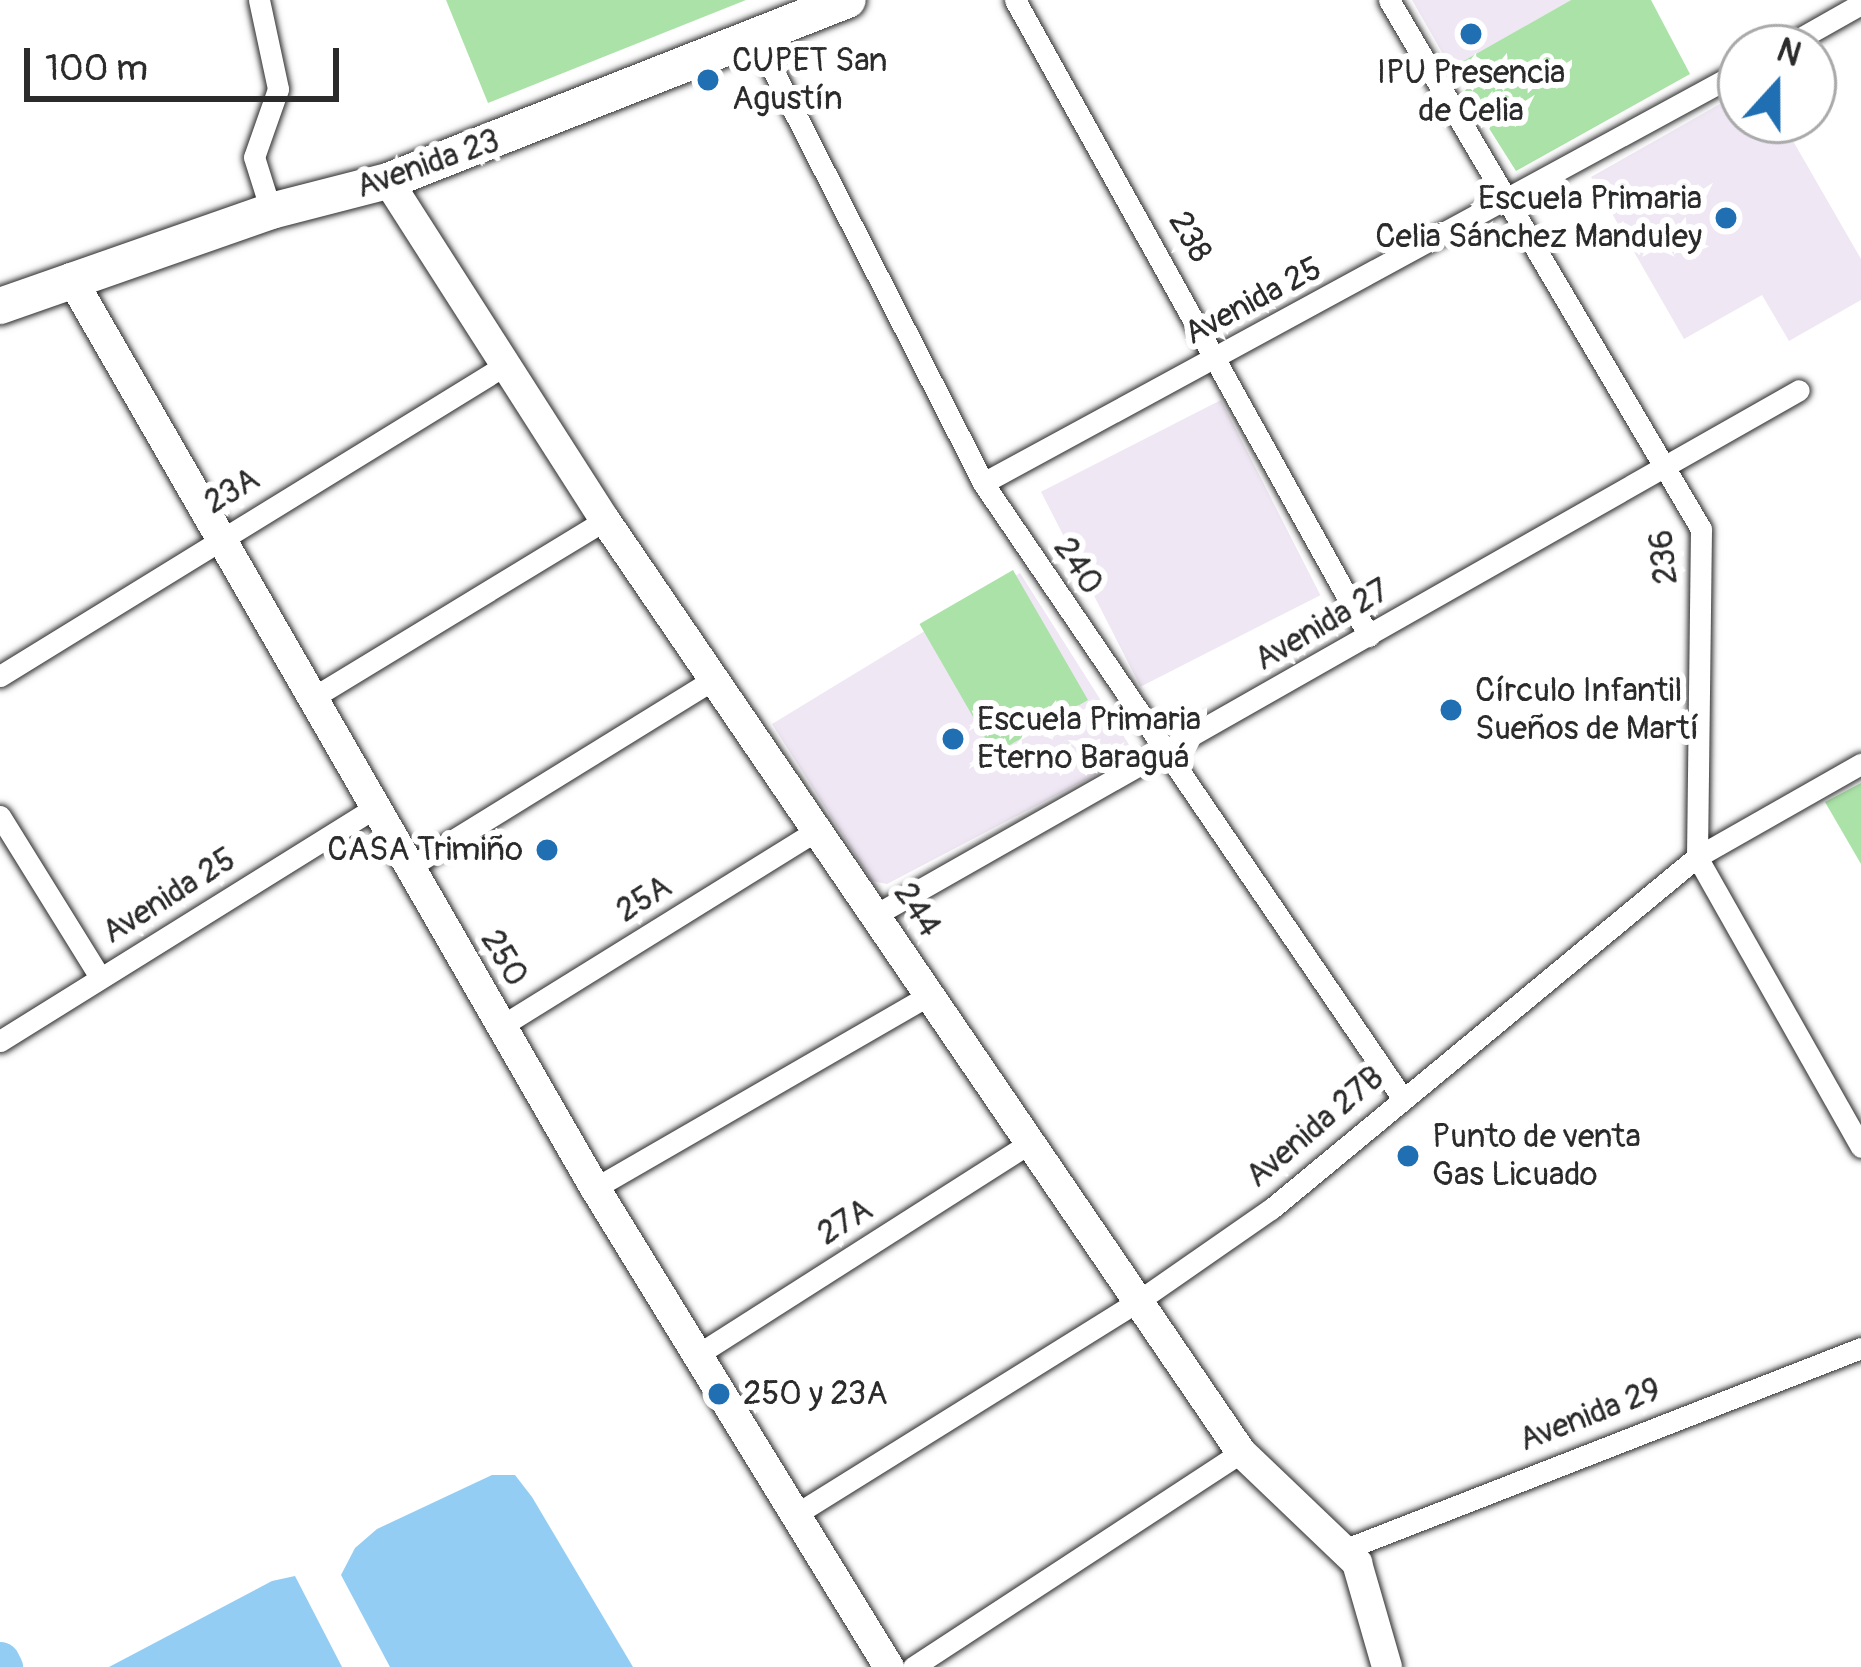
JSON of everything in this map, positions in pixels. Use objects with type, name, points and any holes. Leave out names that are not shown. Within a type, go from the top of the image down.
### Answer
[{"type":"main road","name":"Avenida 23","points":[[0,307],[71,278],[272,211],[388,181],[848,0]]},
{"type":"street","points":[[259,0],[278,89],[254,157],[272,211]]},
{"type":"street","name":"238","points":[[1015,0],[1220,356],[1370,636]]},
{"type":"street","name":"236","points":[[1389,0],[1701,529],[1697,857]]},
{"type":"street","points":[[1825,24],[1859,5]]},
{"type":"street","name":"240","points":[[757,39],[983,482],[1401,1096]]},
{"type":"street","name":"Avenida 25","points":[[983,482],[1717,84]]},
{"type":"street","name":"244","points":[[388,181],[502,367],[604,520],[717,677],[1028,1144],[1241,1452],[1346,1549],[1362,1575],[1387,1667]]},
{"type":"street","name":"250","points":[[71,278],[309,700],[595,1188],[889,1667]]},
{"type":"street","name":"23A","points":[[0,676],[220,536],[502,367]]},
{"type":"street","name":"Avenida 27","points":[[877,914],[1799,391]]},
{"type":"street","points":[[309,700],[604,520]]},
{"type":"street","points":[[408,868],[717,677]]},
{"type":"street","name":"Avenida 27B","points":[[793,1516],[1137,1302],[1271,1209],[1401,1096],[1697,857],[1861,764]]},
{"type":"street","name":"Avenida 25","points":[[0,1041],[373,809]]},
{"type":"street","points":[[0,816],[100,977]]},
{"type":"street","name":"25A","points":[[503,1025],[819,829]]},
{"type":"street","points":[[1697,857],[1861,1147]]},
{"type":"street","points":[[595,1188],[929,995]]},
{"type":"street","name":"27A","points":[[697,1355],[1028,1144]]},
{"type":"street","name":"Avenida 29","points":[[1346,1549],[1861,1348]]},
{"type":"street","points":[[913,1667],[1241,1452]]},
{"type":"shaded area","name":"IPU Presencia de Celia","points":[[1412,0],[1571,0],[1451,68]]},
{"type":"shaded area","name":"Escuela Primaria Celia Sánchez Manduley","points":[[1717,106],[1717,144],[1795,144],[1861,259],[1861,300],[1789,341],[1762,295],[1684,339],[1591,177]]},
{"type":"shaded area","points":[[1221,400],[1320,595],[1140,687],[1041,492]]},
{"type":"shaded area","name":"Escuela Primaria Eterno Baraguá","points":[[1020,573],[1135,754],[887,884],[872,881],[772,724]]},
{"type":"green space","points":[[446,0],[746,0],[488,103]]},
{"type":"green space","points":[[1571,0],[1651,0],[1690,74],[1516,171],[1451,68]]},
{"type":"green space","points":[[1013,570],[1088,700],[994,754],[919,624]]},
{"type":"green space","points":[[1861,783],[1861,864],[1825,802]]},
{"type":"water","points":[[492,1475],[515,1475],[532,1497],[633,1667],[390,1667],[341,1575],[355,1548],[377,1529]]},
{"type":"water","points":[[295,1576],[342,1667],[109,1667],[272,1581]]},
{"type":"waterway","points":[[0,1661],[3,1667]]},
{"type":"place","name":"IPU Presencia de Celia","points":[[1471,34]]},
{"type":"place","name":"CUPET San Agustín","points":[[708,80]]},
{"type":"place","name":"Escuela Primaria Celia Sánchez Manduley","points":[[1726,218]]},
{"type":"place","name":"Círculo Infantil Sueños de Martí","points":[[1451,710]]},
{"type":"place","name":"Escuela Primaria Eterno Baraguá","points":[[953,739]]},
{"type":"place","name":"CASA Trimiño","points":[[547,850]]},
{"type":"place","name":"Punto de venta Gas Licuado","points":[[1408,1156]]},
{"type":"place","name":"250 y 23A","points":[[719,1394]]}]
